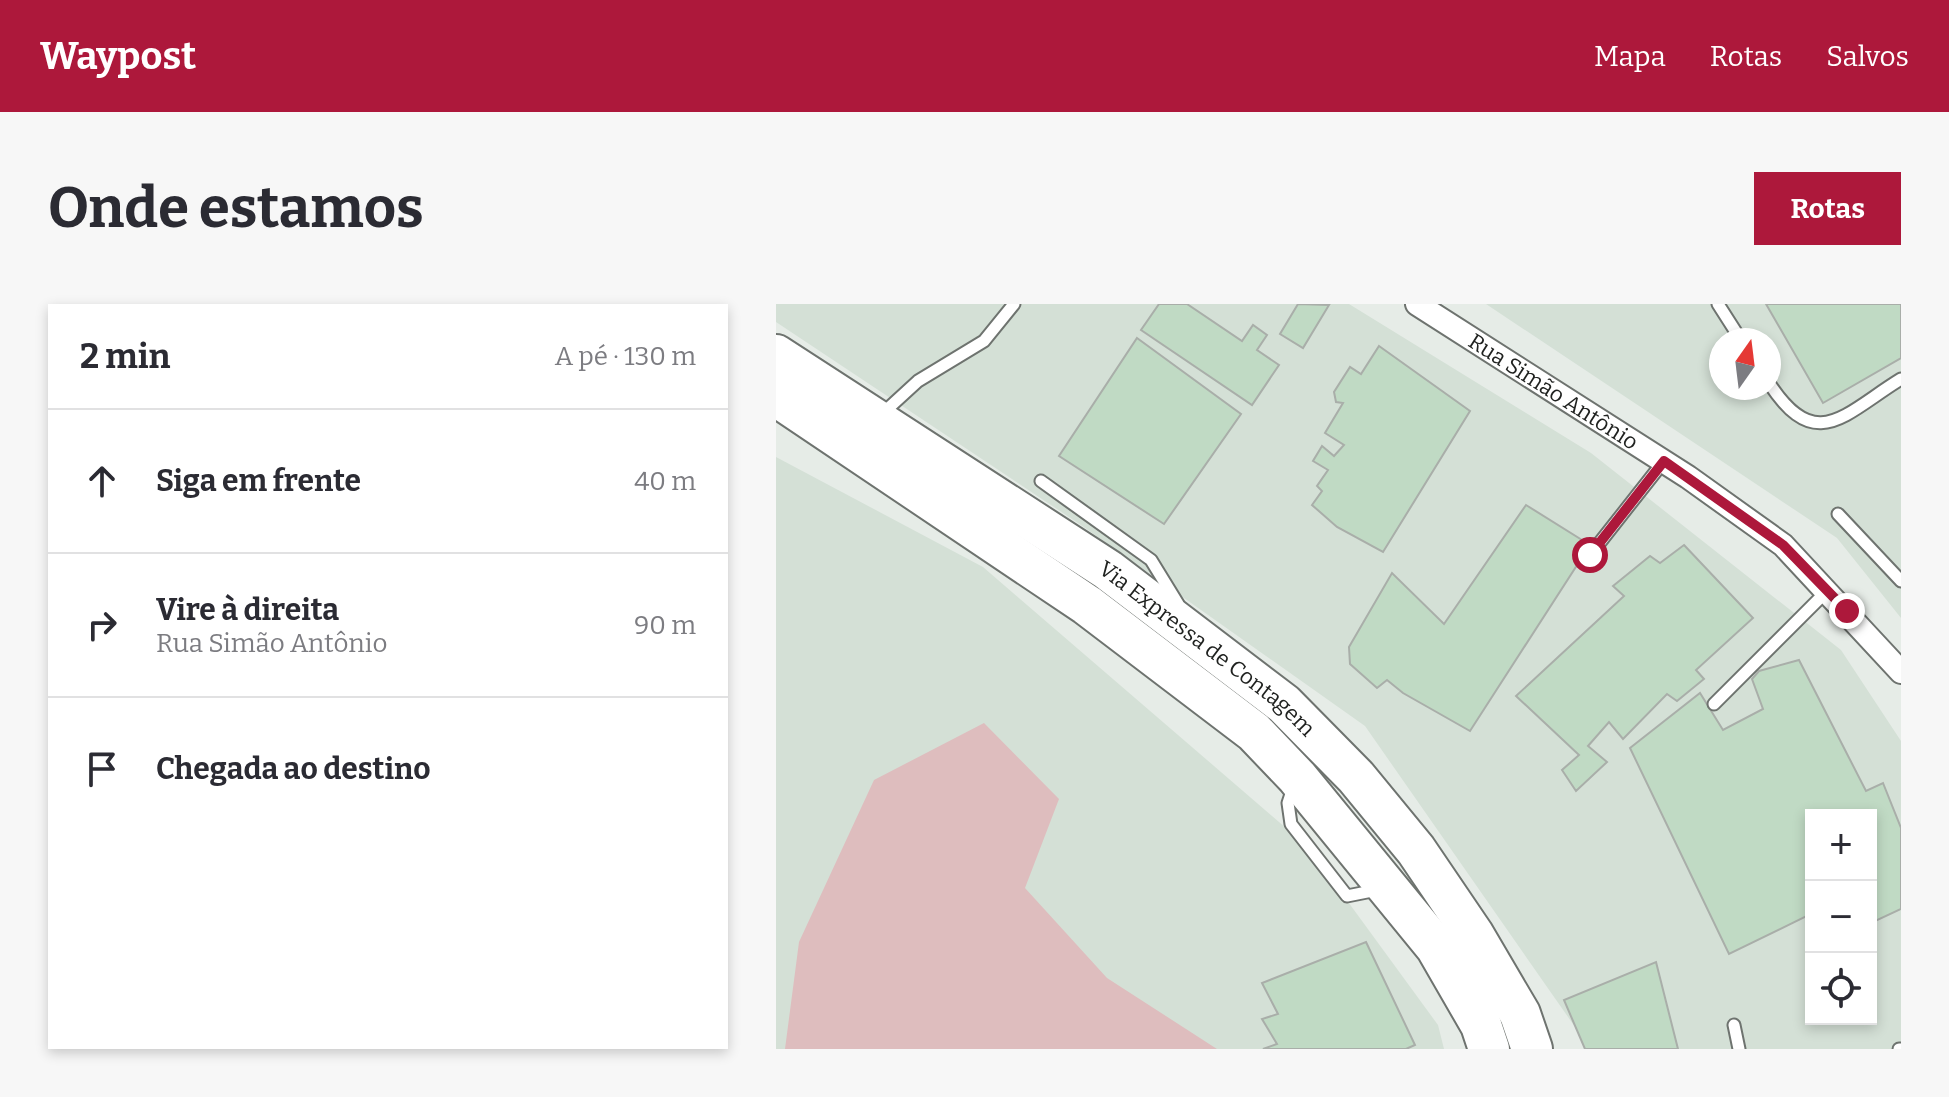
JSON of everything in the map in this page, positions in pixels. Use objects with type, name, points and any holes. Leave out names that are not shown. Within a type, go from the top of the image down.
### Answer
[{"type":"highway","name":"Via Expressa de Contagem","points":[[776,355],[1108,570],[1284,704],[1356,777],[1416,850],[1473,934],[1520,1014],[1532,1049]]},
{"type":"highway","name":"Via Expressa de Contagem","points":[[776,396],[1087,605],[1254,732],[1297,777],[1436,947],[1481,1025],[1489,1049]]},
{"type":"street","name":"Rua Simão Antônio","points":[[1417,304],[1664,461],[1783,545],[1901,672]]},
{"type":"lane","points":[[876,420],[918,381],[984,341],[1014,304]]},
{"type":"lane","points":[[1718,304],[1733,328]]},
{"type":"lane","points":[[1780,400],[1787,411],[1807,422],[1827,424],[1901,379]]},
{"type":"lane","points":[[1590,555],[1664,461]]},
{"type":"lane","points":[[1041,481],[1151,560],[1178,602],[1177,622]]},
{"type":"lane","points":[[1838,514],[1901,581]]},
{"type":"lane","points":[[1714,704],[1827,591]]},
{"type":"lane","points":[[1734,1025],[1739,1049]]},
{"type":"shaded area","points":[[776,304],[1349,304],[1591,453],[1841,650],[1901,741],[1901,1049],[1585,1049],[1582,1037],[1365,726],[1078,523],[776,322]]},
{"type":"shaded area","points":[[1486,304],[1901,304],[1901,618],[1837,538]]},
{"type":"shaded area","points":[[776,457],[983,567],[1308,847],[1438,1025],[1444,1049],[776,1049]]},
{"type":"shaded area","points":[[984,723],[1059,799],[1025,888],[1107,978],[1217,1049],[785,1049],[799,942],[874,780]]},
{"type":"building","points":[[1159,304],[1187,304],[1242,341],[1253,325],[1267,335],[1257,350],[1279,365],[1252,405],[1141,330]]},
{"type":"building","points":[[1298,304],[1329,305],[1303,348],[1280,334]]},
{"type":"building","points":[[1766,304],[1901,304],[1901,358],[1823,403]]},
{"type":"building","points":[[1137,338],[1241,414],[1164,524],[1059,456]]},
{"type":"building","points":[[1379,346],[1470,411],[1383,552],[1337,527],[1312,505],[1322,491],[1317,486],[1328,470],[1313,461],[1322,446],[1334,456],[1344,445],[1325,433],[1343,403],[1336,402],[1334,392],[1350,367],[1361,374]]},
{"type":"building","points":[[1526,505],[1590,545],[1470,731],[1403,693],[1387,680],[1377,688],[1350,664],[1349,647],[1392,573],[1444,624]]},
{"type":"building","points":[[1684,545],[1753,618],[1696,670],[1704,679],[1677,701],[1667,694],[1623,739],[1609,722],[1588,746],[1607,762],[1576,791],[1562,770],[1579,755],[1516,696],[1624,596],[1613,586],[1650,556],[1660,563]]},
{"type":"building","points":[[1799,660],[1866,791],[1883,783],[1901,828],[1901,909],[1877,920],[1877,809],[1805,809],[1805,917],[1729,954],[1630,748],[1700,693],[1723,730],[1763,709],[1752,679],[1759,671]]},
{"type":"building","points":[[1366,942],[1415,1045],[1406,1049],[1263,1049],[1277,1044],[1262,1019],[1278,1014],[1262,983]]},
{"type":"building","points":[[1656,962],[1678,1049],[1585,1049],[1564,1000]]},
{"type":"route","points":[[1590,555],[1664,461],[1783,545],[1847,611]]}]
